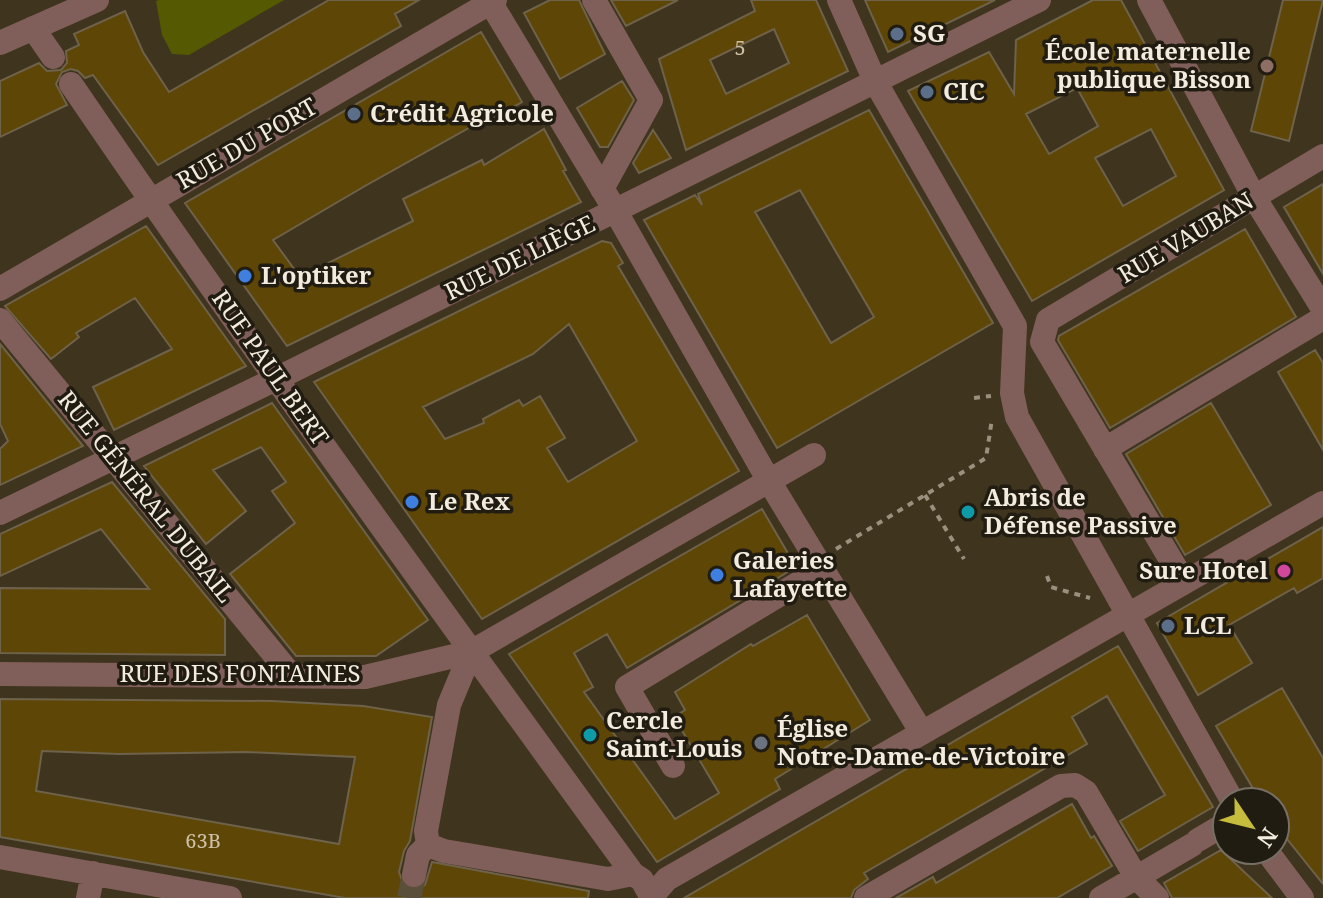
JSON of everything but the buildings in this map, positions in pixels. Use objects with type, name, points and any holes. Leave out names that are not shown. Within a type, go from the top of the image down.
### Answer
[{"type":"street","points":[[1,40],[97,0]]},
{"type":"street","points":[[594,0],[651,100],[602,189]]},
{"type":"street","points":[[839,0],[875,81],[1015,326],[1012,393],[1017,417],[1117,621],[1223,786]]},
{"type":"street","name":"RUE DE LIÈGE","points":[[0,513],[1039,0]]},
{"type":"street","points":[[1149,0],[1254,197],[1323,309]]},
{"type":"street","points":[[491,1],[615,210],[769,481],[922,733]]},
{"type":"street","name":"RUE DU PORT","points":[[0,289],[491,1]]},
{"type":"street","points":[[33,28],[53,57]]},
{"type":"street","name":"RUE PAUL BERT","points":[[71,84],[471,652],[652,897]]},
{"type":"street","name":"RUE VAUBAN","points":[[1105,449],[1042,342],[1048,320],[1323,156]]},
{"type":"street","points":[[1184,582],[1105,449],[1323,318]]},
{"type":"street","name":"RUE GÉNÉRAL DUBAIL","points":[[0,320],[291,675]]},
{"type":"street","name":"RUE DES FONTAINES","points":[[0,674],[365,677],[471,652],[814,455]]},
{"type":"street","points":[[652,897],[667,879],[1323,503]]},
{"type":"street","points":[[673,766],[627,687],[819,565]]},
{"type":"street","points":[[428,845],[426,831],[449,705],[471,652]]},
{"type":"street","points":[[866,898],[1061,786],[1075,785],[1086,792],[1136,877],[1157,898]]},
{"type":"street","points":[[1101,898],[1211,832]]},
{"type":"street","points":[[428,845],[444,851],[608,879],[633,874]]},
{"type":"street","points":[[414,875],[418,855],[428,845]]},
{"type":"street","points":[[0,857],[230,898]]},
{"type":"street","points":[[1278,866],[1302,898]]},
{"type":"street","points":[[88,898],[93,873]]},
{"type":"path","points":[[819,565],[986,458],[993,411]]},
{"type":"path","points":[[925,495],[964,559]]},
{"type":"path","points":[[1047,576],[1051,587],[1093,598],[1117,621]]},
{"type":"shaded area","points":[[284,0],[189,55],[172,54],[162,35],[156,1]]},
{"type":"tunnel","points":[[409,898],[414,875]]},
{"type":"place","name":"SG","points":[[897,34]]},
{"type":"place","name":"École maternelle publique Bisson","points":[[1267,66]]},
{"type":"place","name":"CIC","points":[[927,92]]},
{"type":"place","name":"Crédit Agricole","points":[[354,114]]},
{"type":"place","name":"L'optiker","points":[[245,276]]},
{"type":"place","name":"Le Rex","points":[[412,502]]},
{"type":"place","name":"Abris de Défense Passive","points":[[968,512]]},
{"type":"place","name":"Sure Hotel","points":[[1284,571]]},
{"type":"place","name":"Galeries Lafayette","points":[[717,575]]},
{"type":"place","name":"LCL","points":[[1168,626]]},
{"type":"place","name":"Cercle Saint-Louis","points":[[590,735]]},
{"type":"place","name":"Église Notre-Dame-de-Victoire","points":[[761,743]]}]
